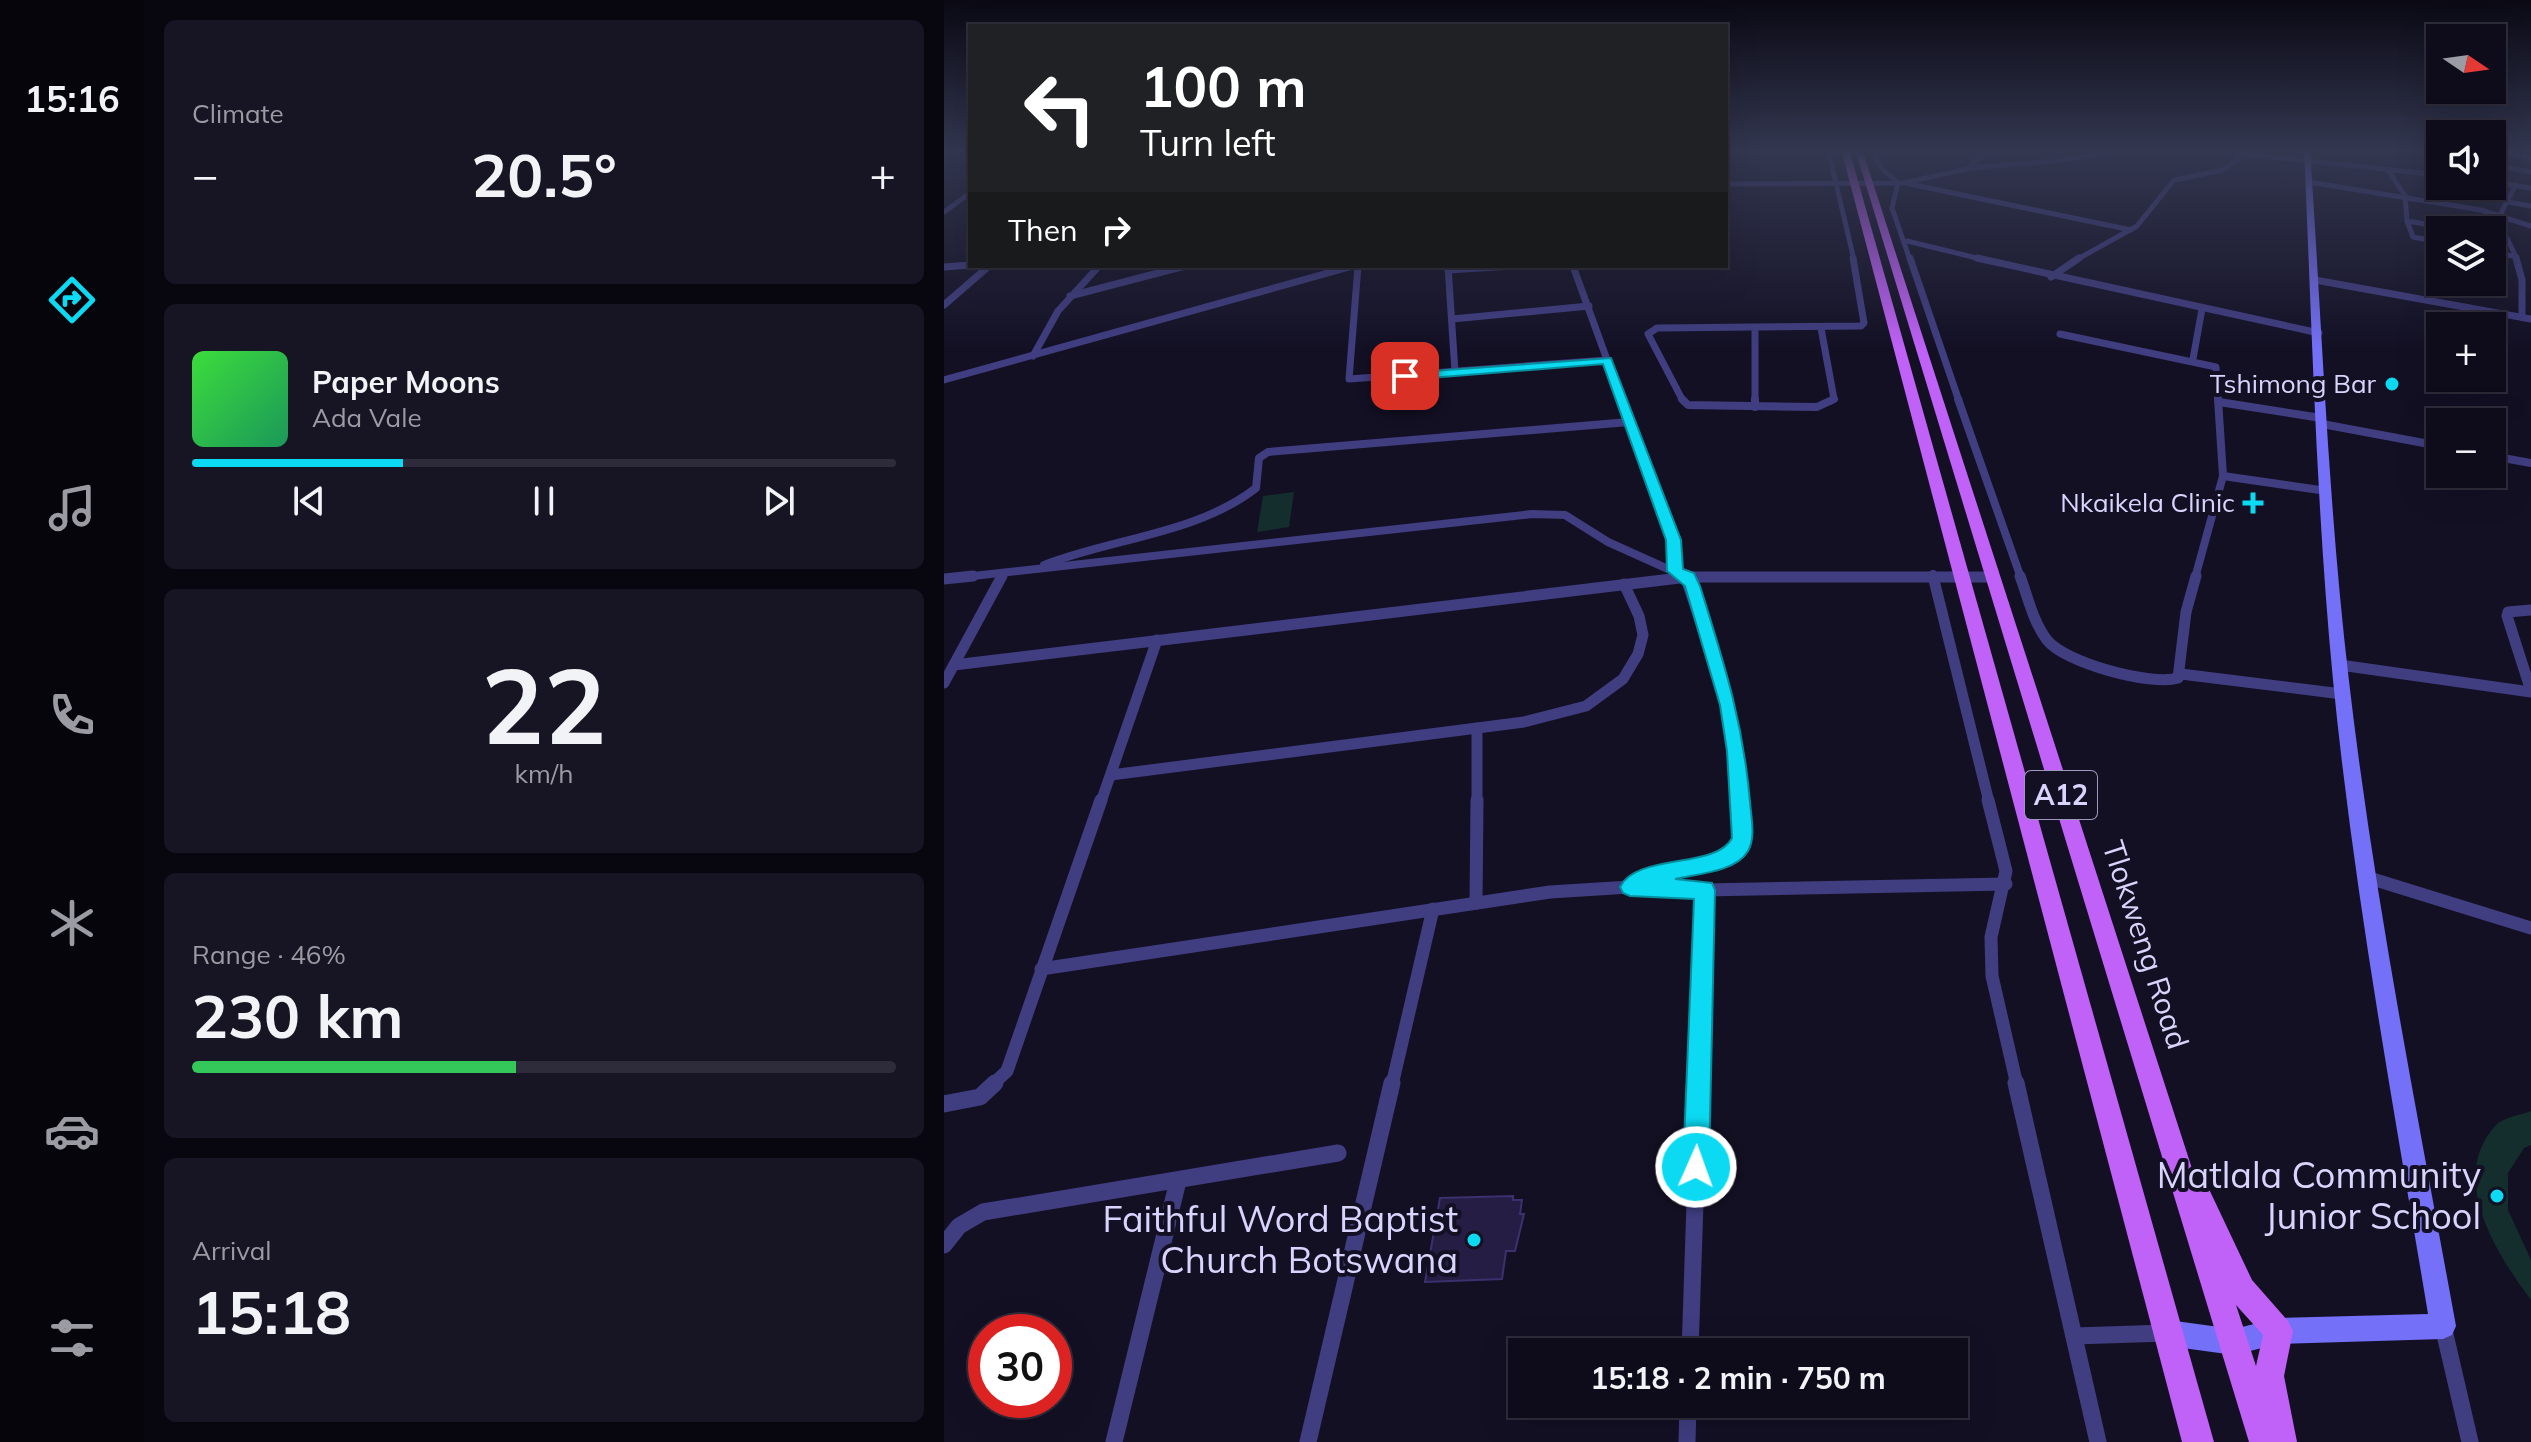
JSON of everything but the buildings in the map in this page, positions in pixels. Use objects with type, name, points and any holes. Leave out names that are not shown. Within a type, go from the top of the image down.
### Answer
[{"type":"main road","name":"Tlokweng Road","points":[[1876,216],[1960,574],[2198,1442]]},
{"type":"main road","name":"Tlokweng Road","points":[[1880,216],[2265,1442]]},
{"type":"main road","points":[[2168,1132],[2233,1274],[2254,1306],[2278,1331],[2269,1376],[2281,1442]]},
{"type":"street","points":[[1821,328],[1833,402],[1817,407],[1685,404],[1648,334],[1657,328],[1858,327],[1864,323],[1845,216]]},
{"type":"street","points":[[1897,216],[1955,391],[2045,638],[2052,646],[2075,657],[2153,681],[2171,683],[2181,674],[2186,612],[2223,476],[2218,369],[2193,359],[2060,334]]},
{"type":"street","points":[[2065,216],[2132,230]]},
{"type":"street","points":[[2051,277],[2087,253],[2132,230],[2144,216]]},
{"type":"street","points":[[2311,216],[2342,694],[2366,877],[2443,1326],[2470,1442]]},
{"type":"street","points":[[2407,216],[2413,237],[2426,239]]},
{"type":"street","points":[[2499,216],[2498,226],[2509,238],[2517,257],[2524,294],[2522,317]]},
{"type":"street","points":[[2503,216],[2531,226]]},
{"type":"street","points":[[2407,221],[2426,224]]},
{"type":"street","points":[[1907,241],[2051,277],[2319,333]]},
{"type":"street","points":[[2506,255],[2517,257]]},
{"type":"street","points":[[944,267],[968,265]]},
{"type":"street","points":[[944,305],[987,268]]},
{"type":"street","points":[[1033,356],[1048,327],[1070,296],[1097,268]]},
{"type":"street","points":[[1070,296],[1177,268]]},
{"type":"street","points":[[944,380],[1349,268]]},
{"type":"street","points":[[1356,268],[1348,378],[1607,360]]},
{"type":"street","points":[[1448,268],[1455,372]]},
{"type":"street","points":[[1574,268],[1673,540],[1675,571]]},
{"type":"street","points":[[2315,280],[2531,319]]},
{"type":"street","points":[[1452,319],[1589,306]]},
{"type":"street","points":[[2193,359],[2202,309]]},
{"type":"street","points":[[1755,328],[1755,407]]},
{"type":"street","points":[[2219,402],[2426,443]]},
{"type":"street","points":[[1037,569],[1081,550],[1161,529],[1237,503],[1256,488],[1259,458],[1268,452],[1629,422]]},
{"type":"street","points":[[2506,459],[2531,463]]},
{"type":"street","points":[[2223,476],[2327,491]]},
{"type":"street","points":[[944,579],[1554,513],[1573,519],[1608,542],[1688,577],[1729,705],[1736,751],[1742,838],[1740,848],[1726,858],[1651,876],[1630,887]]},
{"type":"street","points":[[944,683],[1004,573]]},
{"type":"street","points":[[1933,574],[2003,857],[2006,884],[1991,937],[1992,976],[2098,1442]]},
{"type":"street","points":[[954,665],[1688,577],[1960,574],[1992,577]]},
{"type":"street","points":[[1111,775],[1477,728],[1587,709],[1603,701],[1625,677],[1642,646],[1644,633],[1624,584]]},
{"type":"street","points":[[2340,665],[2531,692],[2507,616],[2508,612],[2531,610]]},
{"type":"street","points":[[944,1104],[980,1097],[1007,1071],[1157,640]]},
{"type":"street","points":[[2181,674],[2342,694]]},
{"type":"street","points":[[1476,903],[1477,728]]},
{"type":"street","points":[[2366,877],[2531,928]]},
{"type":"street","points":[[1041,969],[1476,903],[1630,887],[1705,890],[2006,884]]},
{"type":"street","points":[[1690,1338],[1705,890]]},
{"type":"street","points":[[1308,1442],[1433,909]]},
{"type":"street","points":[[944,1245],[959,1226],[983,1212],[1338,1153]]},
{"type":"street","points":[[1114,1442],[1178,1181]]},
{"type":"street","points":[[2074,1336],[2168,1333],[2234,1342],[2278,1331],[2443,1326]]},
{"type":"street","points":[[1687,1442],[1688,1418]]},
{"type":"green space","points":[[1294,492],[1289,527],[1257,532],[1263,496]]},
{"type":"green space","points":[[2531,1111],[2531,1145],[2524,1148],[2508,1173],[2508,1210],[2531,1260],[2531,1300],[2504,1261],[2482,1215],[2476,1168],[2482,1146],[2496,1125]]},
{"type":"place","name":"Tshimong Bar","points":[[2392,384]]},
{"type":"place","name":"Nkaikela Clinic","points":[[2253,503]]},
{"type":"place","name":"Matlala Community Junior School","points":[[2497,1196]]},
{"type":"place","name":"Faithful Word Baptist Church Botswana","points":[[1474,1240]]},
{"type":"route","points":[[1405,376],[1607,360],[1673,540],[1675,571],[1688,577],[1692,586],[1729,705],[1736,751],[1742,838],[1740,848],[1726,858],[1651,876],[1630,887],[1705,890],[1696,1167]]}]
